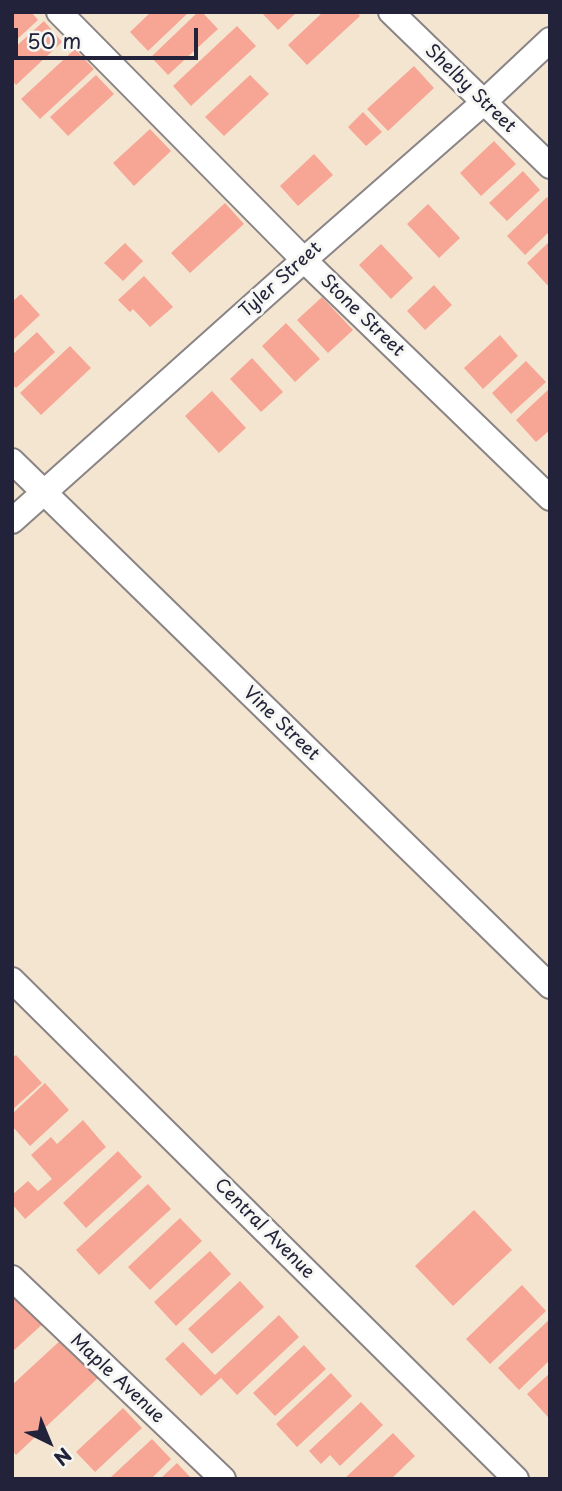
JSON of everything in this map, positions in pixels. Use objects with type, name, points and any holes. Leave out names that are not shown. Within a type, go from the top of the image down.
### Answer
[{"type":"street","name":"Stone Street","points":[[59,12],[304,260],[550,498]]},
{"type":"street","name":"Shelby Street","points":[[391,12],[550,166]]},
{"type":"street","name":"Tyler Street","points":[[12,521],[483,103],[550,40]]},
{"type":"street","name":"Vine Street","points":[[12,461],[550,986]]},
{"type":"street","name":"Central Avenue","points":[[12,980],[516,1479]]},
{"type":"street","name":"Maple Avenue","points":[[12,1278],[223,1479]]},
{"type":"building","points":[[12,12],[31,12],[38,20],[12,44]]},
{"type":"building","points":[[151,12],[189,12],[148,51],[130,32]]},
{"type":"building","points":[[198,12],[202,12],[218,29],[168,75],[151,57]]},
{"type":"building","points":[[261,12],[297,12],[278,30]]},
{"type":"building","points":[[323,12],[357,12],[360,16],[307,65],[288,45]]},
{"type":"building","points":[[44,21],[62,42],[16,85],[12,80],[12,50]]},
{"type":"building","points":[[237,26],[256,46],[191,106],[173,86]]},
{"type":"building","points":[[75,49],[94,69],[40,119],[21,99]]},
{"type":"building","points":[[414,66],[434,88],[388,131],[367,109]]},
{"type":"building","points":[[96,75],[114,94],[68,136],[50,117]]},
{"type":"building","points":[[250,75],[269,94],[224,136],[205,117]]},
{"type":"building","points":[[363,112],[382,132],[366,146],[348,127]]},
{"type":"building","points":[[150,129],[171,151],[134,186],[113,163]]},
{"type":"building","points":[[494,141],[516,164],[481,196],[460,173]]},
{"type":"building","points":[[314,154],[333,175],[298,206],[280,186]]},
{"type":"building","points":[[523,171],[540,190],[507,221],[489,203]]},
{"type":"building","points":[[547,197],[550,200],[550,231],[525,255],[507,236]]},
{"type":"building","points":[[225,203],[244,224],[190,273],[171,253]]},
{"type":"building","points":[[428,204],[460,238],[439,258],[407,224]]},
{"type":"building","points":[[550,241],[550,288],[527,263]]},
{"type":"building","points":[[125,243],[143,261],[123,281],[104,263]]},
{"type":"building","points":[[381,244],[413,278],[391,299],[359,265]]},
{"type":"building","points":[[144,276],[173,307],[150,327],[133,309],[130,312],[118,300]]},
{"type":"building","points":[[434,285],[452,305],[425,330],[407,311]]},
{"type":"building","points":[[21,294],[40,315],[12,341],[12,302]]},
{"type":"building","points":[[322,297],[353,330],[328,353],[297,320]]},
{"type":"building","points":[[286,323],[320,359],[295,382],[262,346]]},
{"type":"building","points":[[37,332],[55,352],[16,388],[12,384],[12,355]]},
{"type":"building","points":[[500,335],[518,356],[483,389],[464,368]]},
{"type":"building","points":[[70,346],[91,368],[41,415],[20,393]]},
{"type":"building","points":[[252,358],[283,392],[261,412],[230,379]]},
{"type":"building","points":[[526,361],[546,382],[511,414],[492,393]]},
{"type":"building","points":[[550,388],[550,430],[536,442],[516,420]]},
{"type":"building","points":[[212,391],[246,428],[219,453],[185,416]]},
{"type":"building","points":[[16,1055],[42,1083],[12,1110],[12,1058]]},
{"type":"building","points":[[45,1083],[69,1110],[30,1146],[12,1126],[12,1114]]},
{"type":"building","points":[[83,1120],[106,1147],[25,1219],[12,1204],[12,1195],[28,1181],[38,1191],[52,1179],[31,1155],[51,1137],[57,1144]]},
{"type":"building","points":[[118,1151],[142,1177],[86,1228],[63,1203]]},
{"type":"building","points":[[148,1184],[171,1209],[99,1275],[76,1250]]},
{"type":"building","points":[[474,1210],[512,1250],[453,1306],[415,1266]]},
{"type":"building","points":[[180,1218],[202,1241],[150,1290],[128,1267]]},
{"type":"building","points":[[210,1251],[231,1274],[176,1326],[154,1302]]},
{"type":"building","points":[[240,1281],[264,1307],[212,1354],[188,1329]]},
{"type":"building","points":[[12,1284],[46,1321],[12,1352]]},
{"type":"building","points":[[522,1285],[546,1311],[490,1364],[466,1339]]},
{"type":"building","points":[[279,1315],[299,1337],[237,1395],[221,1378],[201,1396],[165,1359],[183,1342],[215,1375]]},
{"type":"building","points":[[550,1319],[550,1360],[519,1390],[498,1368]]},
{"type":"building","points":[[63,1338],[99,1377],[16,1455],[12,1450],[12,1385]]},
{"type":"building","points":[[304,1345],[326,1369],[275,1416],[253,1393]]},
{"type":"building","points":[[331,1373],[352,1396],[297,1447],[276,1424]]},
{"type":"building","points":[[550,1373],[550,1415],[548,1417],[527,1394]]},
{"type":"building","points":[[361,1402],[383,1425],[340,1466],[330,1455],[321,1464],[309,1451]]},
{"type":"building","points":[[123,1408],[142,1428],[95,1472],[76,1452]]},
{"type":"building","points":[[393,1433],[415,1456],[391,1479],[344,1479]]},
{"type":"building","points":[[152,1439],[171,1459],[151,1479],[111,1477]]},
{"type":"building","points":[[177,1463],[192,1479],[160,1479]]}]
